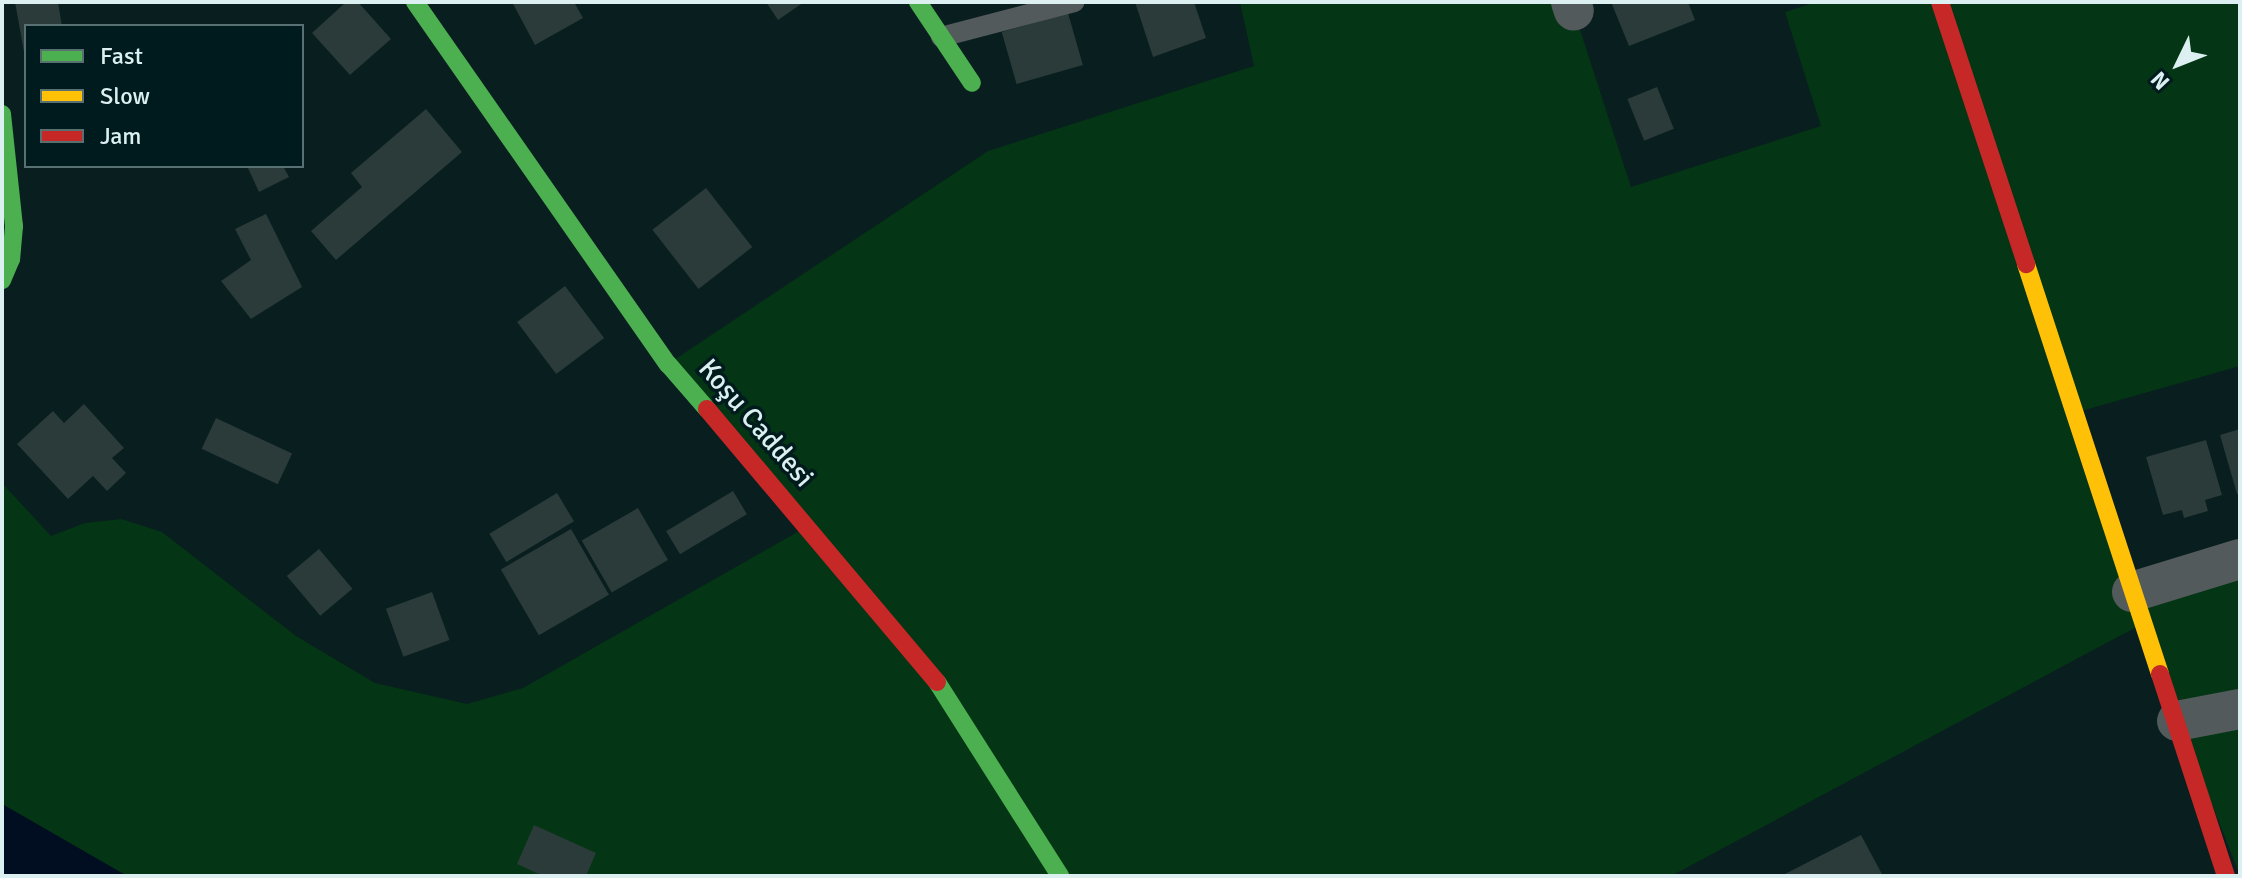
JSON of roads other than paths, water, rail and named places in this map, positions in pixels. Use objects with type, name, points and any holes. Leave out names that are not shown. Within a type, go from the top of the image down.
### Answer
[{"type":"street","name":"Koşu Caddesi","points":[[415,2],[668,364],[925,664],[1060,876]]},
{"type":"street","points":[[918,2],[972,83]]},
{"type":"street","points":[[1940,2],[2226,876]]},
{"type":"street","points":[[2,114],[14,226],[11,259],[2,280]]},
{"type":"street","points":[[2132,592],[2240,559]]},
{"type":"street","points":[[2177,721],[2240,709]]},
{"type":"lane","points":[[941,37],[1074,2]]},
{"type":"water","points":[[2,804],[127,876],[2,876]]}]
